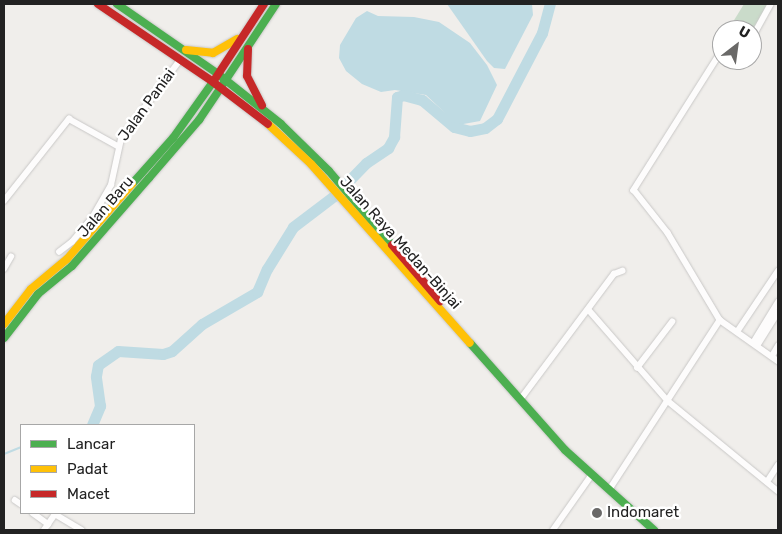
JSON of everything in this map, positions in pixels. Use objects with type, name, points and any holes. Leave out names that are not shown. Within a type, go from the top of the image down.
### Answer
[{"type":"main road","name":"Jalan Raya Medan-Binjai","points":[[98,4],[213,82],[224,84],[268,113],[330,171],[568,447],[612,487],[619,497],[654,530]]},
{"type":"main road","name":"Jalan Raya Medan-Binjai","points":[[117,4],[130,7],[218,74],[224,84],[277,131],[323,178],[536,418],[591,476],[663,530]]},
{"type":"main road","name":"Jalan Baru","points":[[4,324],[31,289],[67,259],[173,138],[213,82],[264,4]]},
{"type":"main road","name":"Jalan Baru","points":[[5,333],[38,294],[72,266],[89,232],[199,120],[276,4]]},
{"type":"main road","points":[[186,50],[200,53],[219,52],[244,34]]},
{"type":"main road","points":[[250,41],[246,59],[247,76],[268,113]]},
{"type":"street","points":[[762,21],[772,4]]},
{"type":"street","name":"Jalan Paniai","points":[[59,252],[89,232],[110,185],[118,146],[180,60]]},
{"type":"street","points":[[712,67],[634,190],[672,240],[720,320],[778,361]]},
{"type":"street","points":[[4,201],[68,119],[118,146]]},
{"type":"street","points":[[4,269],[11,257]]},
{"type":"street","points":[[523,396],[614,274],[622,271]]},
{"type":"street","points":[[737,332],[778,271]]},
{"type":"street","points":[[755,345],[778,302]]},
{"type":"street","points":[[589,310],[637,368],[668,401],[778,491]]},
{"type":"street","points":[[755,345],[778,312]]},
{"type":"street","points":[[612,487],[720,320]]},
{"type":"street","points":[[637,368],[672,322]]},
{"type":"street","points":[[772,356],[778,346]]},
{"type":"street","points":[[766,482],[778,465]]},
{"type":"street","points":[[553,530],[591,476]]},
{"type":"street","points":[[15,500],[20,503]]},
{"type":"street","points":[[34,514],[48,524]]},
{"type":"street","points":[[44,530],[54,514]]},
{"type":"street","points":[[57,514],[82,530]]},
{"type":"green space","points":[[744,4],[769,4],[759,20],[734,20]]},
{"type":"water","points":[[447,4],[532,4],[533,15],[505,69],[494,68],[487,61]]},
{"type":"water","points":[[367,11],[378,16],[414,17],[439,22],[470,43],[487,65],[497,85],[480,121],[458,125],[426,95],[395,90],[381,92],[362,84],[346,71],[339,58],[340,45],[356,18]]},
{"type":"waterway","points":[[92,424],[100,406],[96,376],[98,365],[118,351],[163,354],[172,351],[202,324],[257,292],[267,269],[293,227],[334,196],[366,163],[388,148],[394,137],[397,97],[403,95],[422,100],[454,127],[470,131],[485,128],[497,119],[542,33],[550,4]]},
{"type":"waterway","points":[[4,454],[20,447]]},
{"type":"traffic: fast","points":[[117,4],[218,74]]},
{"type":"traffic: fast","points":[[223,84],[276,4]]},
{"type":"traffic: fast","points":[[218,74],[281,124],[329,171],[392,245]]},
{"type":"traffic: fast","points":[[132,184],[173,138],[213,82]]},
{"type":"traffic: fast","points":[[4,338],[38,294],[72,266],[149,178],[199,120],[221,87]]},
{"type":"traffic: fast","points":[[470,343],[565,450],[654,530]]},
{"type":"traffic: slow","points":[[186,50],[213,53],[237,39]]},
{"type":"traffic: slow","points":[[268,124],[311,164],[470,343]]},
{"type":"traffic: slow","points":[[4,324],[31,289],[67,259],[132,184]]},
{"type":"traffic: jam","points":[[98,4],[213,82]]},
{"type":"traffic: jam","points":[[264,4],[213,82],[268,124]]},
{"type":"traffic: jam","points":[[248,49],[247,76],[262,105]]},
{"type":"traffic: jam","points":[[392,245],[440,301]]},
{"type":"place","name":"Indomaret","points":[[597,513]]}]
